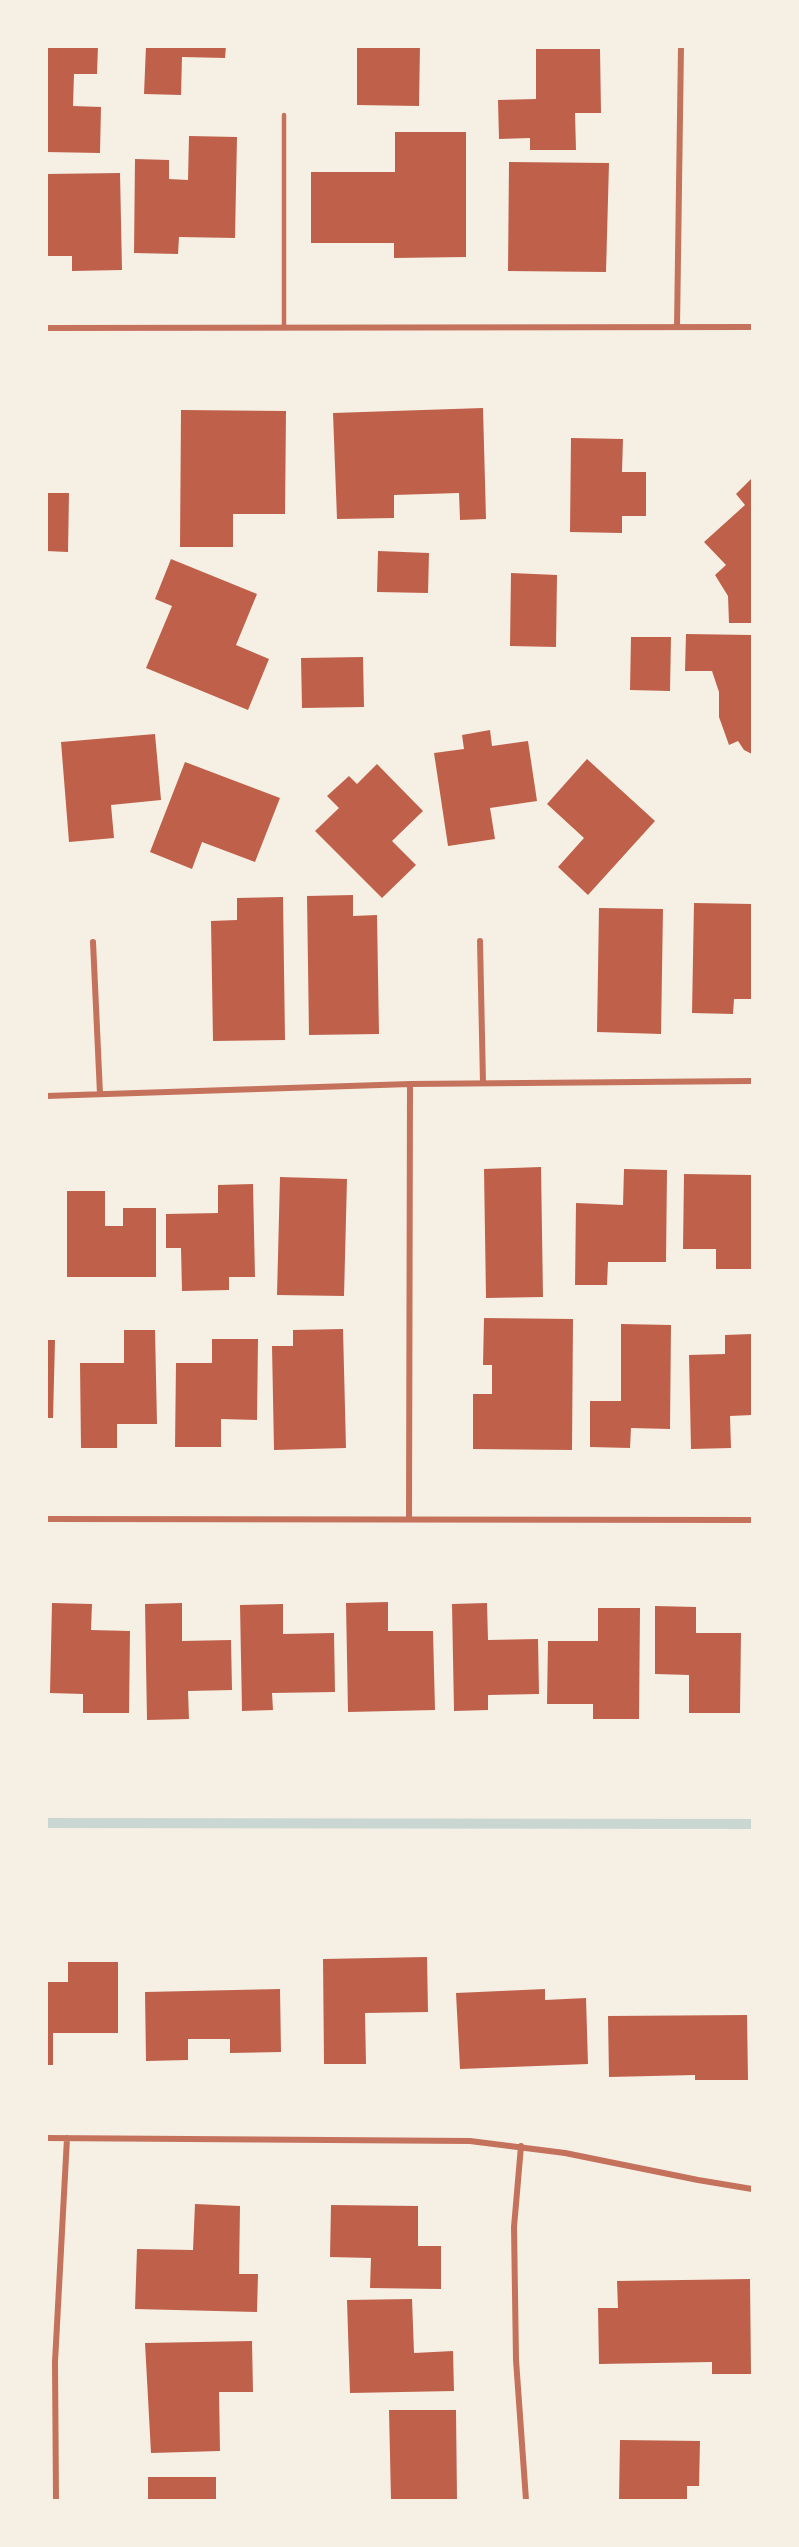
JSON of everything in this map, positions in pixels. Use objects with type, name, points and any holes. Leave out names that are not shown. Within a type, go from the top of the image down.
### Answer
[{"type":"street","points":[[677,327],[681,46]]},
{"type":"street","points":[[46,328],[753,327]]},
{"type":"street","points":[[480,941],[483,1083]]},
{"type":"street","points":[[93,942],[100,1094]]},
{"type":"street","points":[[46,1096],[410,1084],[753,1081]]},
{"type":"street","points":[[409,1518],[410,1084]]},
{"type":"street","points":[[46,1519],[753,1520]]},
{"type":"street","points":[[46,2138],[430,2140],[521,2146],[753,2189]]},
{"type":"street","points":[[56,2500],[55,2362],[66,2138]]},
{"type":"street","points":[[521,2146],[514,2227],[516,2360],[526,2500]]},
{"type":"lane","points":[[284,114],[284,328]]},
{"type":"building","points":[[46,46],[98,46],[97,74],[74,74],[73,106],[101,107],[100,153],[46,152]]},
{"type":"building","points":[[146,46],[226,46],[225,58],[182,57],[181,95],[144,94]]},
{"type":"building","points":[[357,46],[420,46],[419,106],[357,105]]},
{"type":"building","points":[[536,49],[600,49],[601,113],[575,113],[576,150],[530,150],[530,138],[499,139],[498,100],[536,99]]},
{"type":"building","points":[[395,132],[466,132],[466,257],[394,258],[394,243],[311,243],[311,172],[395,172]]},
{"type":"building","points":[[189,136],[237,137],[235,238],[179,237],[178,254],[134,253],[135,159],[169,160],[169,179],[188,180]]},
{"type":"building","points":[[509,162],[609,163],[606,272],[508,271]]},
{"type":"building","points":[[120,173],[122,270],[72,271],[72,256],[46,256],[46,174]]},
{"type":"building","points":[[483,408],[486,519],[460,520],[459,493],[394,495],[394,518],[337,519],[333,413]]},
{"type":"building","points":[[181,410],[286,411],[285,514],[233,514],[233,547],[180,547]]},
{"type":"building","points":[[571,438],[623,439],[622,472],[646,472],[646,516],[622,516],[622,533],[570,532]]},
{"type":"building","points":[[752,478],[752,623],[729,623],[728,596],[715,575],[726,565],[704,542],[745,505],[736,494]]},
{"type":"building","points":[[46,493],[69,493],[68,552],[46,551]]},
{"type":"building","points":[[378,551],[429,553],[428,593],[377,592]]},
{"type":"building","points":[[171,559],[257,594],[236,645],[269,659],[248,710],[146,668],[172,606],[155,599]]},
{"type":"building","points":[[511,573],[557,575],[556,647],[510,646]]},
{"type":"building","points":[[686,634],[752,635],[752,754],[744,750],[738,741],[729,745],[719,717],[719,692],[712,671],[685,671]]},
{"type":"building","points":[[631,637],[671,637],[670,691],[630,690]]},
{"type":"building","points":[[363,657],[364,707],[302,708],[301,658]]},
{"type":"building","points":[[490,730],[492,746],[528,741],[537,801],[490,808],[495,839],[448,846],[434,753],[464,749],[462,735]]},
{"type":"building","points":[[155,734],[161,800],[111,805],[114,838],[69,842],[61,742]]},
{"type":"building","points":[[587,759],[655,821],[588,895],[558,867],[584,838],[547,804]]},
{"type":"building","points":[[185,762],[280,798],[255,862],[202,842],[192,869],[150,852]]},
{"type":"building","points":[[377,764],[423,811],[392,841],[416,865],[382,898],[315,831],[339,808],[327,796],[349,776],[357,784]]},
{"type":"building","points":[[353,895],[353,916],[377,915],[379,1034],[309,1035],[307,896]]},
{"type":"building","points":[[283,897],[285,1040],[213,1041],[211,921],[237,920],[237,898]]},
{"type":"building","points":[[694,903],[752,904],[752,999],[734,999],[733,1014],[692,1013]]},
{"type":"building","points":[[599,908],[663,909],[661,1034],[597,1032]]},
{"type":"building","points":[[541,1167],[543,1297],[486,1298],[484,1169]]},
{"type":"building","points":[[624,1169],[667,1170],[666,1262],[608,1262],[607,1285],[575,1285],[576,1203],[623,1205]]},
{"type":"building","points":[[684,1174],[752,1175],[752,1269],[716,1269],[716,1249],[683,1249]]},
{"type":"building","points":[[280,1177],[347,1179],[344,1296],[277,1295]]},
{"type":"building","points":[[253,1184],[255,1277],[229,1277],[229,1290],[182,1291],[181,1248],[166,1248],[166,1214],[218,1213],[218,1185]]},
{"type":"building","points":[[67,1191],[105,1191],[105,1226],[123,1226],[123,1208],[156,1208],[156,1277],[67,1277]]},
{"type":"building","points":[[484,1318],[573,1319],[572,1450],[473,1449],[473,1394],[492,1394],[492,1365],[483,1365]]},
{"type":"building","points":[[621,1324],[671,1325],[670,1429],[631,1428],[630,1448],[590,1447],[590,1401],[621,1401]]},
{"type":"building","points":[[343,1329],[346,1448],[274,1450],[272,1346],[293,1346],[293,1330]]},
{"type":"building","points":[[124,1330],[155,1330],[157,1424],[117,1424],[117,1448],[81,1448],[80,1363],[124,1363]]},
{"type":"building","points":[[752,1334],[752,1415],[730,1416],[731,1448],[691,1449],[689,1355],[725,1354],[725,1335]]},
{"type":"building","points":[[212,1339],[258,1339],[257,1420],[221,1419],[221,1447],[175,1447],[176,1363],[212,1363]]},
{"type":"building","points":[[46,1340],[55,1340],[53,1418],[46,1418]]},
{"type":"building","points":[[388,1602],[388,1631],[433,1631],[435,1710],[348,1712],[346,1603]]},
{"type":"building","points":[[52,1603],[92,1604],[91,1630],[130,1631],[129,1713],[83,1713],[83,1694],[50,1693]]},
{"type":"building","points":[[182,1603],[182,1641],[231,1640],[232,1690],[188,1691],[189,1719],[147,1720],[145,1604]]},
{"type":"building","points":[[487,1603],[488,1640],[538,1639],[539,1694],[488,1695],[488,1710],[454,1711],[452,1604]]},
{"type":"building","points":[[283,1604],[283,1634],[334,1633],[335,1692],[272,1693],[273,1710],[242,1711],[240,1605]]},
{"type":"building","points":[[655,1606],[696,1607],[696,1633],[741,1633],[740,1713],[689,1713],[689,1675],[655,1674]]},
{"type":"building","points":[[598,1608],[640,1608],[639,1719],[593,1719],[593,1704],[547,1704],[548,1641],[598,1641]]},
{"type":"building","points":[[427,1957],[428,2012],[365,2013],[366,2064],[324,2064],[323,1959]]},
{"type":"building","points":[[68,1962],[118,1962],[118,2033],[53,2033],[53,2065],[46,2065],[46,1982],[68,1982]]},
{"type":"building","points":[[280,1989],[281,2052],[230,2053],[230,2039],[188,2039],[188,2060],[146,2061],[145,1992]]},
{"type":"building","points":[[545,1989],[545,2000],[586,1998],[588,2064],[460,2069],[456,1993]]},
{"type":"building","points":[[747,2015],[748,2080],[695,2080],[695,2075],[609,2077],[608,2016]]},
{"type":"building","points":[[195,2204],[240,2206],[239,2274],[258,2274],[257,2312],[135,2309],[137,2249],[193,2250]]},
{"type":"building","points":[[331,2205],[418,2206],[418,2246],[441,2246],[441,2289],[370,2288],[371,2258],[330,2257]]},
{"type":"building","points":[[750,2279],[751,2374],[712,2374],[712,2362],[599,2364],[598,2308],[618,2308],[617,2281]]},
{"type":"building","points":[[412,2299],[414,2353],[453,2351],[454,2391],[350,2393],[347,2300]]},
{"type":"building","points":[[252,2341],[253,2392],[219,2392],[220,2451],[151,2453],[145,2343]]},
{"type":"building","points":[[389,2410],[456,2410],[457,2500],[391,2500]]},
{"type":"building","points":[[620,2440],[700,2441],[699,2486],[687,2486],[687,2500],[619,2500]]},
{"type":"building","points":[[148,2477],[216,2477],[216,2500],[148,2500]]},
{"type":"waterway","points":[[46,1823],[752,1824]]}]
